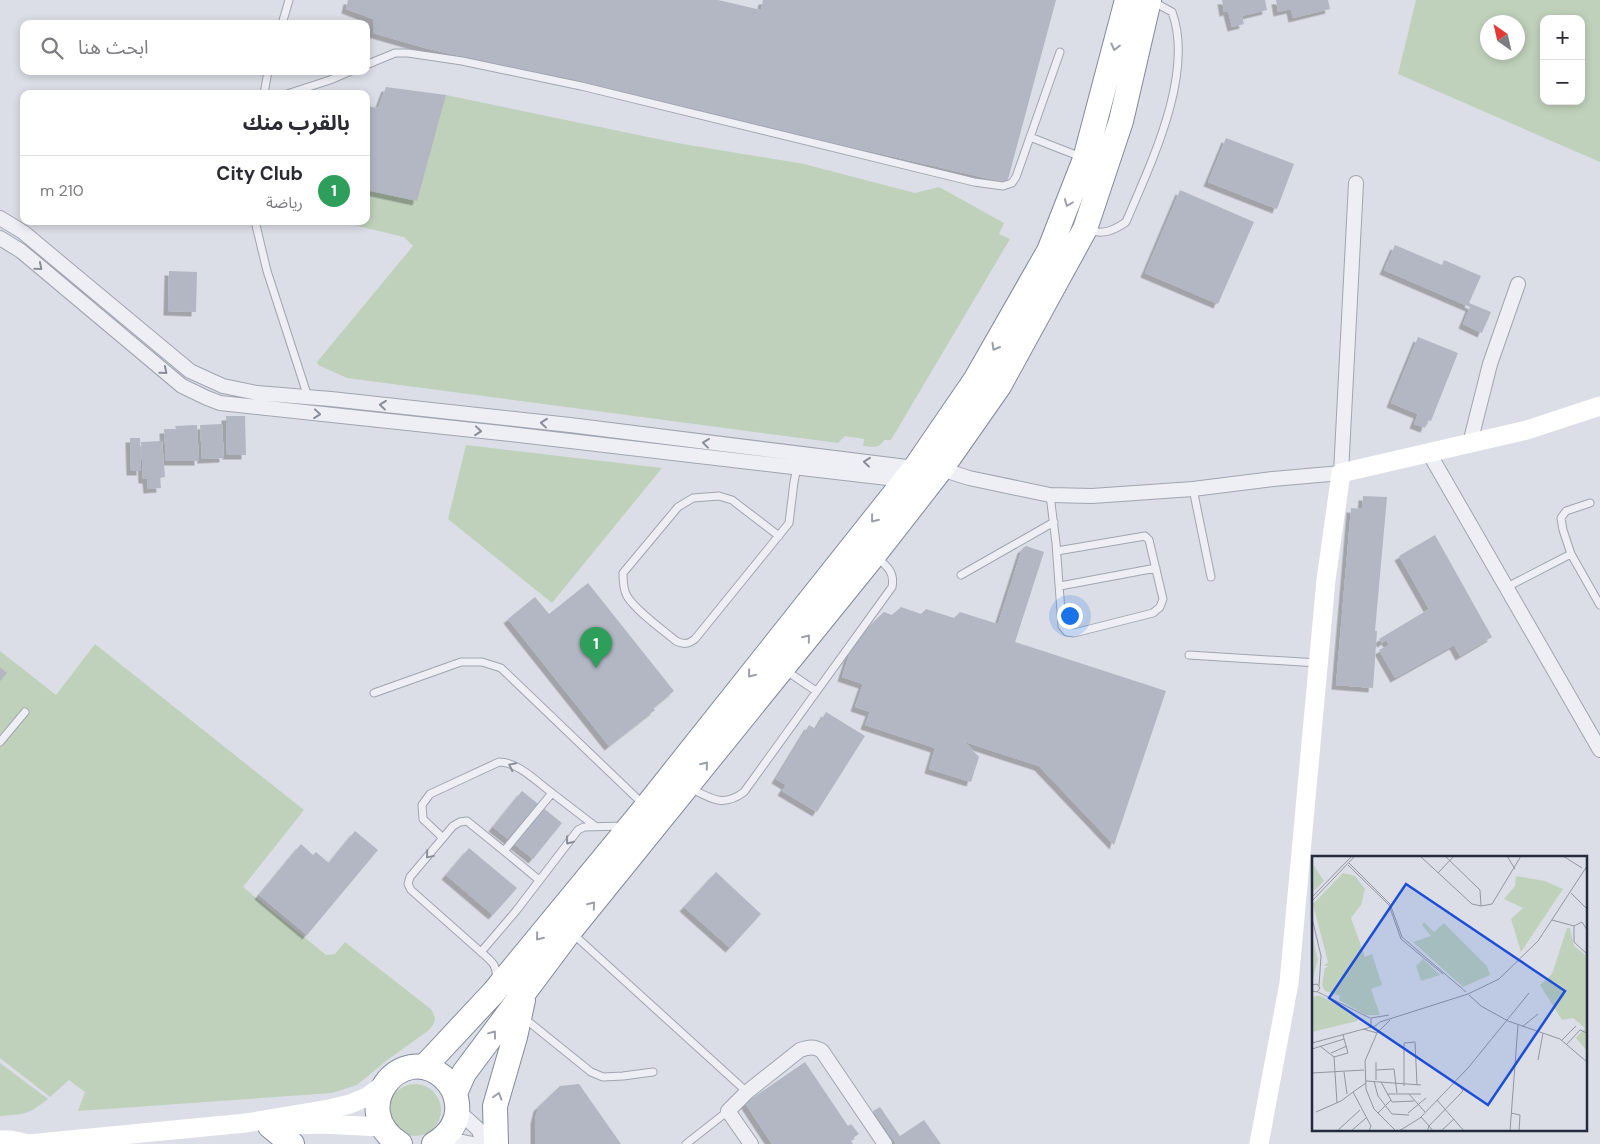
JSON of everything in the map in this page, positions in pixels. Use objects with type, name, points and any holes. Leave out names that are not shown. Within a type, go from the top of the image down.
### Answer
[{"type":"highway","points":[[424,1067],[494,992],[646,807],[910,474],[976,379],[1050,251],[1086,159],[1127,0]]},
{"type":"highway","points":[[439,1141],[451,1130],[455,1121],[456,1101],[464,1073],[570,931],[874,556],[941,469],[999,386],[1085,229],[1121,121],[1149,0]]},
{"type":"highway","points":[[496,1144],[495,1106],[515,1037],[525,992]]},
{"type":"highway","points":[[384,1136],[377,1111],[377,1102],[383,1085],[392,1076],[403,1070],[424,1067],[439,1073],[448,1082],[456,1101]]},
{"type":"highway","points":[[270,1126],[292,1144]]},
{"type":"street","points":[[1259,1144],[1289,983],[1318,663],[1331,537],[1341,473],[1356,183]]},
{"type":"street","points":[[0,218],[23,232],[190,371],[223,386],[240,391],[560,424],[910,474]]},
{"type":"street","points":[[0,238],[21,251],[182,386],[220,403],[797,467],[910,474]]},
{"type":"street","points":[[1470,443],[1490,364],[1518,284]]},
{"type":"street","points":[[941,469],[969,478],[1050,495],[1092,496],[1193,489],[1341,473],[1527,430],[1600,406]]},
{"type":"street","points":[[1429,452],[1600,750]]},
{"type":"street","points":[[751,1144],[728,1111],[747,1092],[800,1050],[816,1047],[822,1051],[886,1144]]},
{"type":"street","points":[[0,1140],[11,1140],[29,1144],[246,1122],[350,1104],[367,1097],[383,1085]]},
{"type":"street","points":[[456,1101],[478,1129],[485,1144]]},
{"type":"street","points":[[246,1122],[270,1126],[321,1124],[384,1136]]},
{"type":"street","points":[[439,1141],[473,1144]]},
{"type":"lane","points":[[283,20],[289,0]]},
{"type":"lane","points":[[1085,229],[1097,233],[1107,232],[1116,229],[1126,222],[1164,127],[1180,54],[1177,24],[1172,12],[1149,0]]},
{"type":"lane","points":[[370,63],[395,53],[408,53],[462,61],[581,86],[974,182],[1003,186],[1012,183],[1016,177],[1060,52]]},
{"type":"lane","points":[[265,90],[267,75]]},
{"type":"lane","points":[[299,90],[342,75]]},
{"type":"lane","points":[[1030,137],[1086,159]]},
{"type":"lane","points":[[256,225],[267,271],[308,397]]},
{"type":"lane","points":[[779,536],[732,500],[719,496],[693,498],[678,508],[623,573],[626,594],[632,603],[676,641],[688,644],[695,639],[779,536],[789,523],[797,467]]},
{"type":"lane","points":[[1193,489],[1211,577]]},
{"type":"lane","points":[[1050,495],[1057,551],[1062,626],[1067,632],[1074,633],[1153,614],[1160,607],[1163,599],[1149,540],[1145,536],[1057,551]]},
{"type":"lane","points":[[1590,503],[1566,511],[1561,518],[1571,554],[1600,605]]},
{"type":"lane","points":[[961,576],[1054,522]]},
{"type":"lane","points":[[1506,587],[1571,554]]},
{"type":"lane","points":[[688,787],[716,801],[728,801],[737,798],[744,792],[892,587],[893,581],[890,570],[874,556]]},
{"type":"lane","points":[[1060,586],[1156,568]]},
{"type":"lane","points":[[1189,655],[1318,663]]},
{"type":"lane","points":[[374,693],[461,662],[482,662],[501,668],[646,807]]},
{"type":"lane","points":[[782,669],[816,690]]},
{"type":"lane","points":[[0,742],[24,712]]},
{"type":"lane","points":[[443,838],[423,819],[422,806],[430,794],[499,762],[506,762],[517,767],[595,826]]},
{"type":"lane","points":[[504,851],[552,793]]},
{"type":"lane","points":[[494,992],[497,970],[494,964],[411,890],[408,884],[410,877],[453,826],[467,821],[539,880]]},
{"type":"lane","points":[[482,952],[578,830],[584,827],[595,826],[630,826]]},
{"type":"lane","points":[[570,931],[747,1092]]},
{"type":"lane","points":[[519,1015],[592,1072],[603,1077],[653,1072]]},
{"type":"lane","points":[[686,1144],[728,1111]]},
{"type":"green space","points":[[1416,0],[1600,0],[1600,162],[1398,74]]},
{"type":"green space","points":[[446,95],[677,143],[804,164],[915,193],[939,187],[1004,223],[999,234],[1010,239],[891,440],[884,440],[875,447],[863,446],[864,439],[845,436],[838,443],[347,378],[318,365],[317,362],[413,246],[404,237],[354,225],[370,225],[370,185]]},
{"type":"green space","points":[[466,445],[662,468],[552,603],[448,519]]},
{"type":"green space","points":[[95,644],[304,810],[243,887],[326,955],[335,954],[345,942],[432,1010],[435,1019],[429,1030],[357,1085],[332,1093],[78,1111],[85,1092],[69,1080],[50,1097],[0,1058],[0,651],[56,695]]},
{"type":"green space","points":[[0,1063],[48,1099],[26,1113],[0,1116]]},
{"type":"green space","points":[[415,1084],[425,1086],[433,1092],[439,1100],[441,1110],[439,1120],[433,1128],[425,1134],[415,1136],[405,1134],[397,1128],[391,1120],[389,1110],[391,1100],[397,1092],[405,1086]]},
{"type":"building","points":[[348,0],[718,0],[761,10],[763,0],[1056,0],[1007,183],[425,48],[373,33],[373,19],[346,9]]},
{"type":"building","points":[[1222,0],[1265,0],[1267,10],[1242,16],[1244,24],[1232,27],[1228,11],[1224,12]]},
{"type":"building","points":[[1276,0],[1328,0],[1330,9],[1293,18],[1291,9],[1278,12]]},
{"type":"building","points":[[386,87],[446,95],[417,201],[370,191],[370,107],[378,108]]},
{"type":"building","points":[[1226,138],[1294,164],[1277,209],[1208,182]]},
{"type":"building","points":[[1180,190],[1254,222],[1218,304],[1145,273]]},
{"type":"building","points":[[1395,245],[1442,265],[1444,260],[1481,276],[1469,303],[1491,312],[1482,333],[1463,324],[1470,307],[1384,270]]},
{"type":"building","points":[[169,271],[197,272],[196,312],[168,311]]},
{"type":"building","points":[[1418,337],[1458,353],[1431,421],[1428,420],[1425,428],[1414,424],[1418,414],[1391,403]]},
{"type":"building","points":[[226,416],[245,416],[246,455],[227,455]]},
{"type":"building","points":[[222,424],[224,458],[202,459],[200,425]]},
{"type":"building","points":[[197,425],[199,461],[166,461],[164,429],[176,429],[175,426]]},
{"type":"building","points":[[130,438],[140,438],[141,471],[131,471]]},
{"type":"building","points":[[162,441],[165,477],[160,478],[161,488],[148,489],[147,479],[143,479],[141,442]]},
{"type":"building","points":[[1363,496],[1387,497],[1375,631],[1377,631],[1373,688],[1336,685],[1351,508],[1362,509]]},
{"type":"building","points":[[1435,535],[1492,637],[1460,656],[1454,645],[1395,678],[1379,650],[1389,645],[1386,640],[1382,643],[1379,639],[1429,609],[1399,556]]},
{"type":"building","points":[[1026,546],[1044,552],[1015,642],[1166,691],[1114,845],[1039,766],[965,742],[979,757],[971,782],[929,769],[935,748],[865,725],[870,712],[855,707],[863,684],[842,677],[853,642],[884,612],[892,615],[901,607],[921,614],[926,609],[954,618],[960,612],[998,624],[1022,549]]},
{"type":"building","points":[[588,583],[674,691],[653,708],[655,710],[609,746],[508,619],[535,597],[549,614]]},
{"type":"building","points":[[0,667],[7,673],[0,681]]},
{"type":"building","points":[[826,712],[865,736],[817,812],[782,791],[786,785],[776,779],[809,725],[816,729]]},
{"type":"building","points":[[522,791],[562,823],[533,859],[493,827]]},
{"type":"building","points":[[355,831],[378,850],[307,935],[259,895],[301,844],[313,855],[316,852],[329,863]]},
{"type":"building","points":[[469,848],[517,888],[493,915],[446,875]]},
{"type":"building","points":[[716,872],[761,914],[730,948],[684,907]]},
{"type":"building","points":[[805,1062],[848,1126],[851,1124],[859,1134],[850,1140],[853,1144],[772,1144],[745,1103]]},
{"type":"building","points":[[579,1084],[621,1144],[535,1144],[535,1119],[538,1107],[560,1086]]},
{"type":"building","points":[[880,1107],[900,1136],[924,1120],[941,1144],[896,1144],[873,1111]]},
{"type":"place","name":"City Club","points":[[596,668]]}]
